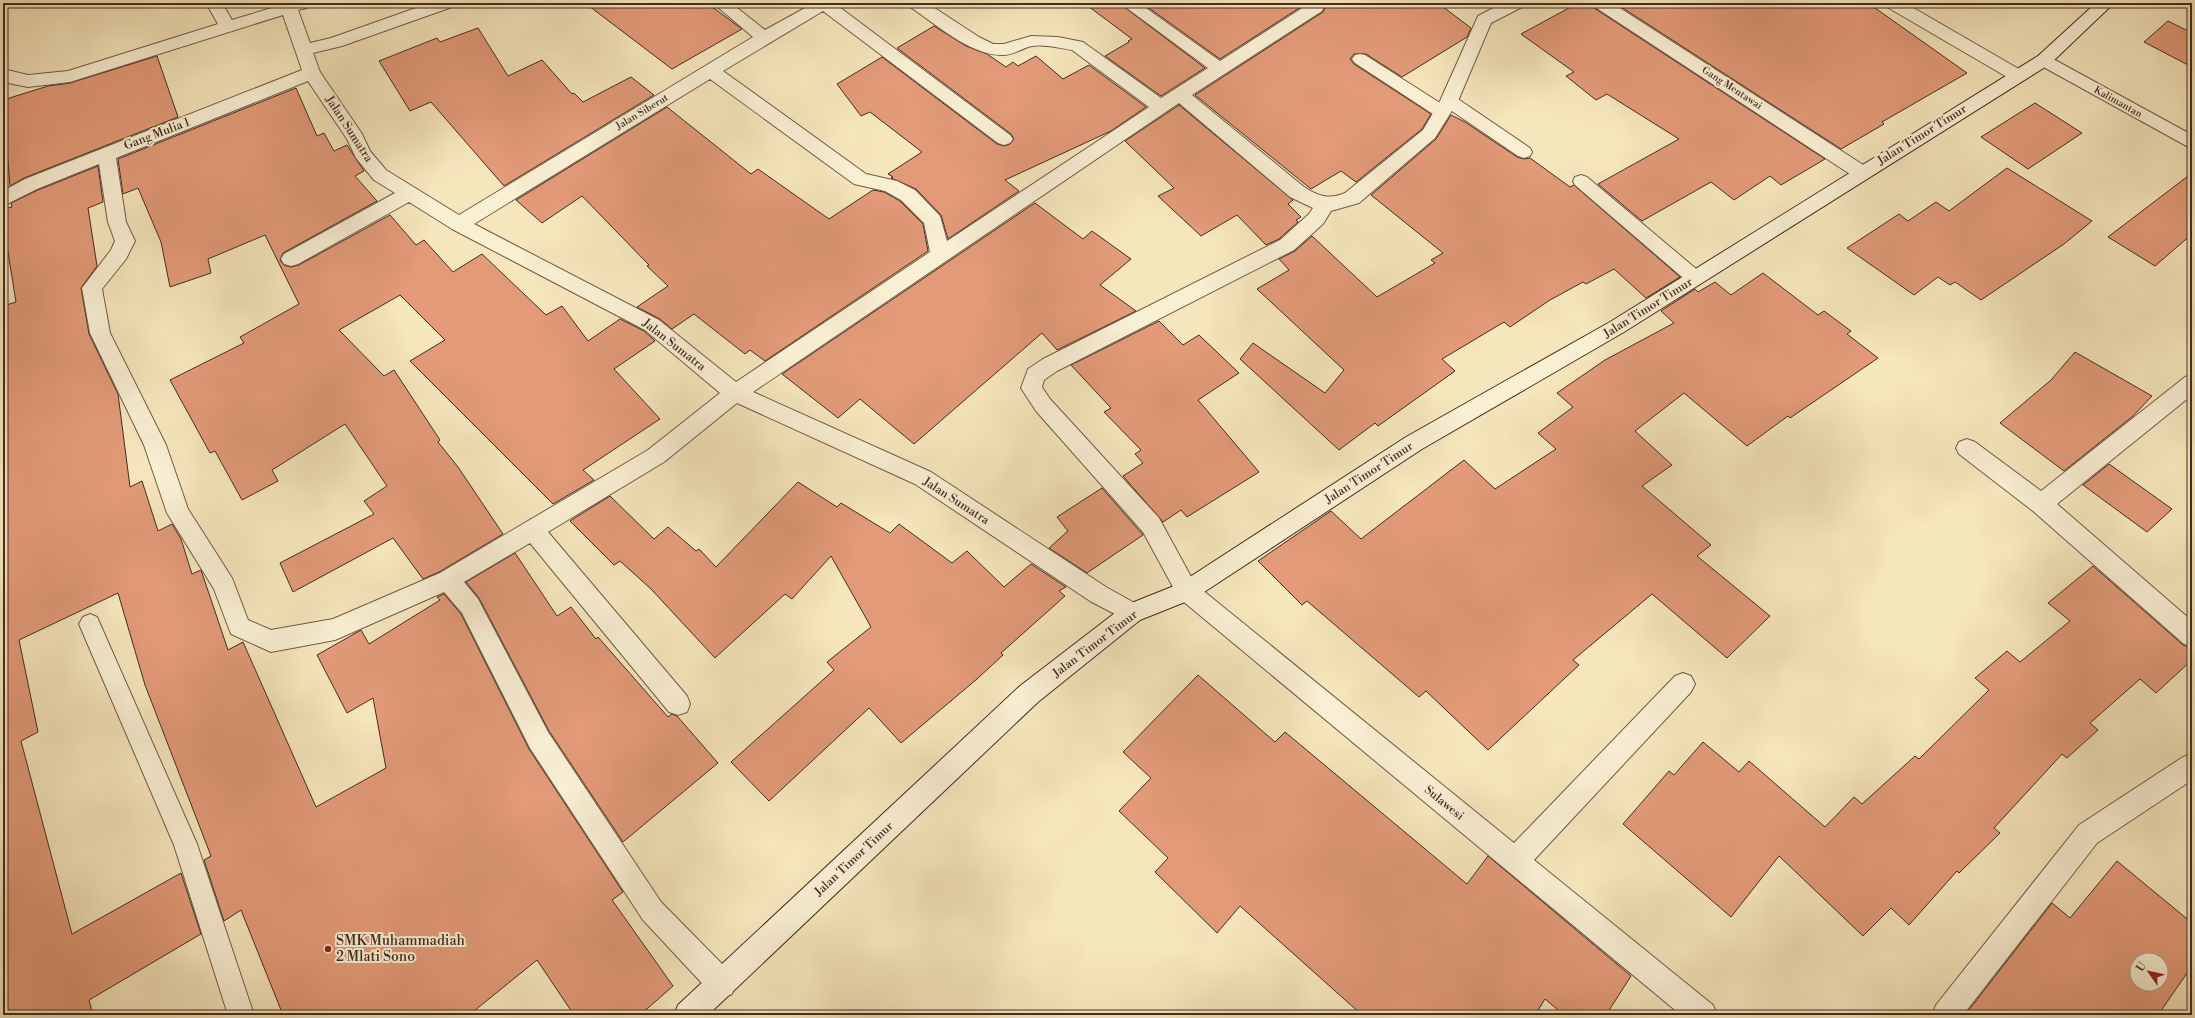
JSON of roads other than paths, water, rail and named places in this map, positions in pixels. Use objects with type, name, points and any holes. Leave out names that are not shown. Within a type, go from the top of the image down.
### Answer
[{"type":"street","points":[[214,3],[228,27]]},
{"type":"street","points":[[304,50],[336,42],[446,3]]},
{"type":"street","points":[[721,3],[764,38]]},
{"type":"street","points":[[824,3],[1004,139]]},
{"type":"street","name":"Jalan Siberut","points":[[458,224],[710,70],[824,3]]},
{"type":"street","points":[[916,3],[973,41],[990,49],[1005,50],[1031,41],[1058,42],[1077,46],[1161,107]]},
{"type":"street","points":[[1128,3],[1220,69]]},
{"type":"street","points":[[1180,94],[1297,192],[1312,201],[1325,205],[1338,204],[1352,198],[1429,134],[1445,106],[1484,20],[1516,3]]},
{"type":"street","name":"Gang Mentawai","points":[[1601,3],[1862,173]]},
{"type":"street","points":[[1893,3],[2018,76]]},
{"type":"street","name":"Jalan Timor Timur","points":[[688,1015],[1029,694],[1132,613],[1187,591],[1414,443],[1617,327],[2044,60],[2106,3]]},
{"type":"street","points":[[3,92],[32,82],[70,76],[228,27],[292,5]]},
{"type":"street","name":"Jalan Sumatra","points":[[292,5],[312,74],[356,138],[362,154],[380,175],[458,224],[652,325],[736,394],[923,478],[1098,594],[1132,613]]},
{"type":"street","points":[[106,154],[117,222],[125,241],[119,254],[92,288],[100,333],[155,445],[178,512],[224,585],[239,627],[252,634],[271,641],[335,629],[448,580],[656,456],[736,394],[1180,94],[1316,8]]},
{"type":"street","name":"Kalimantan","points":[[2044,60],[2192,143]]},
{"type":"street","points":[[710,70],[860,179],[890,186],[908,195],[933,221],[940,256]]},
{"type":"street","name":"Gang Mulia 1","points":[[3,199],[31,184],[312,74]]},
{"type":"street","points":[[3,75],[11,79],[32,82]]},
{"type":"street","points":[[291,259],[409,193]]},
{"type":"street","points":[[1187,591],[1151,525],[1043,405],[1031,388],[1035,375],[1063,359],[1287,245],[1316,219],[1325,205]]},
{"type":"street","points":[[2041,504],[2192,383]]},
{"type":"street","points":[[1967,448],[2041,504],[2192,636]]},
{"type":"street","points":[[533,530],[678,704]]},
{"type":"street","points":[[448,580],[470,606],[539,740],[652,911],[722,984]]},
{"type":"street","name":"Sulawesi","points":[[1187,591],[1703,1015]]},
{"type":"street","points":[[1515,861],[1683,684]]},
{"type":"street","points":[[1946,1015],[2088,834],[2192,766]]},
{"type":"lane","points":[[1360,59],[1524,152]]},
{"type":"lane","points":[[1581,181],[1695,278]]},
{"type":"lane","points":[[90,624],[185,844],[241,1015]]},
{"type":"place","name":"SMK Muhammadiah 2 Mlati Sono","points":[[328,949]]}]
